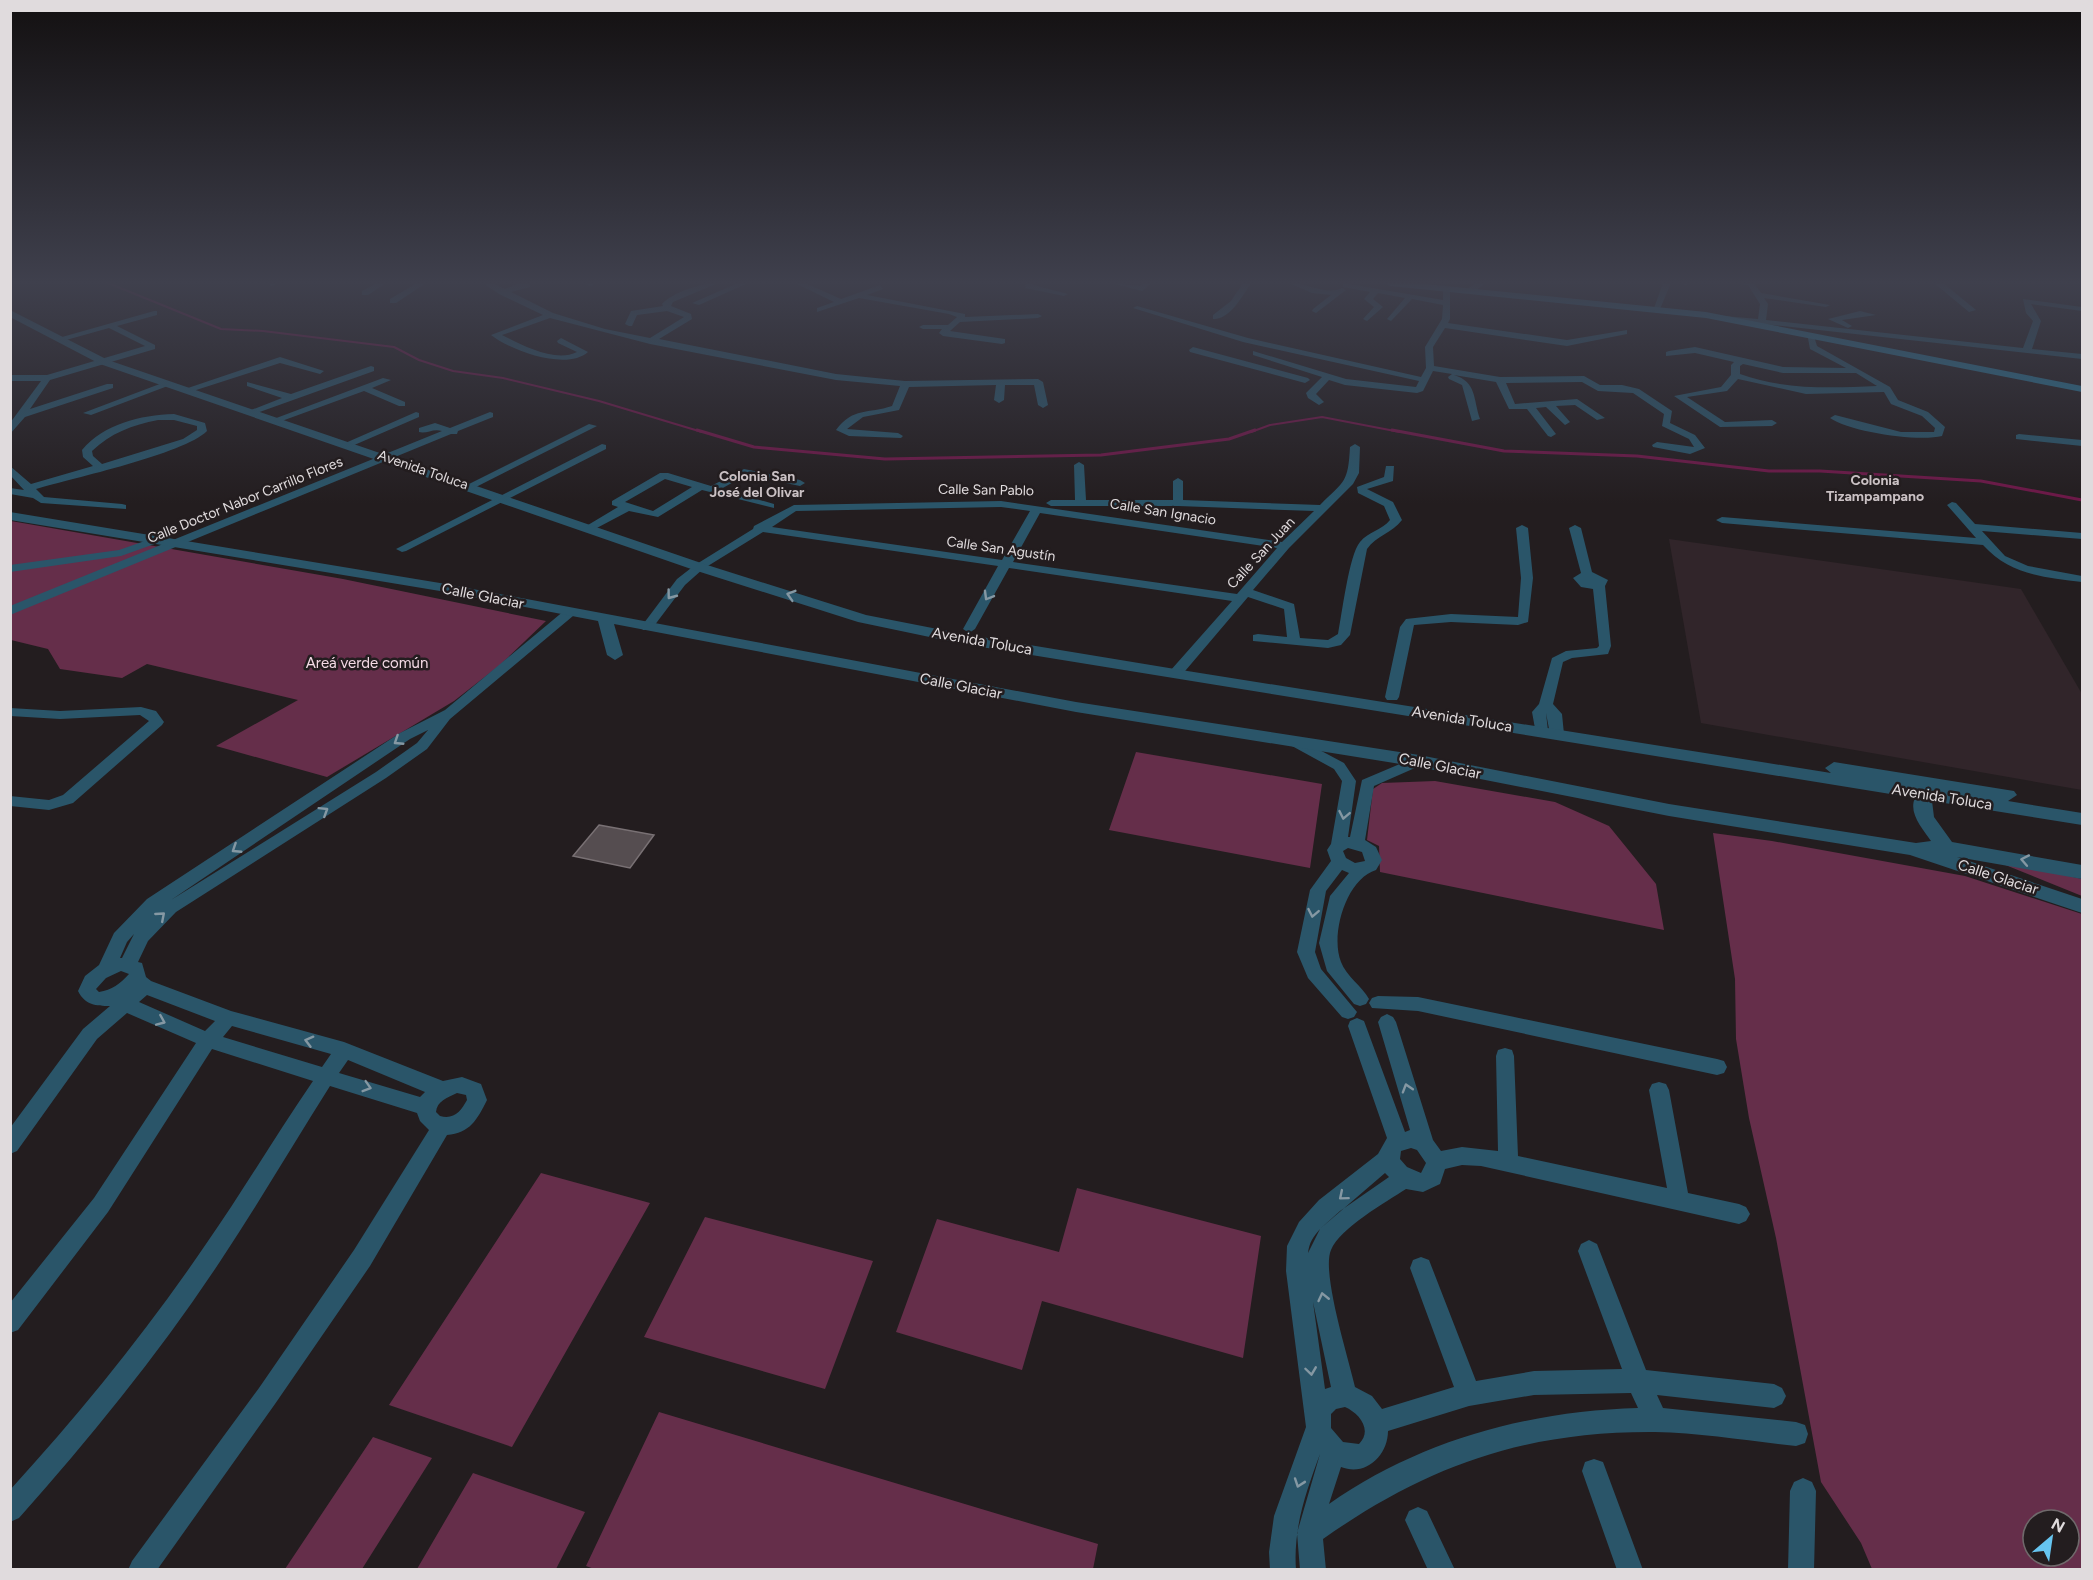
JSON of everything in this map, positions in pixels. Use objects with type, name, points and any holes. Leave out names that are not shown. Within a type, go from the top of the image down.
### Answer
[{"type":"main road","points":[[1916,357],[2082,389]]},
{"type":"street","name":"Avenida Toluca","points":[[94,357],[699,567],[863,619],[954,637],[1548,723],[1926,795],[2082,819]]},
{"type":"street","points":[[10,378],[46,378],[121,357]]},
{"type":"street","points":[[558,357],[575,357]]},
{"type":"street","points":[[731,357],[836,377],[905,384],[1039,382],[1043,405]]},
{"type":"street","points":[[1216,357],[1247,366],[1323,381],[1412,390],[1420,389],[1428,374],[1429,357]]},
{"type":"street","points":[[1265,357],[1323,381]]},
{"type":"street","points":[[1336,357],[1467,383],[1475,418]]},
{"type":"street","points":[[1723,357],[1783,370],[1858,371]]},
{"type":"street","points":[[1831,357],[1887,389],[1894,402],[1925,414],[1940,427],[1939,434],[1930,436],[1906,434],[1835,418]]},
{"type":"street","points":[[187,390],[280,360],[320,371]]},
{"type":"street","points":[[1741,361],[1736,365],[1736,375],[1724,389],[1679,396],[1723,425],[1772,423]]},
{"type":"street","points":[[251,412],[371,369]]},
{"type":"street","points":[[1428,374],[1500,380],[1584,379],[1598,388],[1622,388],[1636,391],[1670,415],[1665,424],[1692,437],[1700,448],[1690,452],[1657,445]]},
{"type":"street","points":[[1736,375],[1752,381],[1825,392],[1850,388],[1887,389]]},
{"type":"street","points":[[10,431],[46,378]]},
{"type":"street","points":[[276,420],[386,380]]},
{"type":"street","points":[[1500,380],[1512,406],[1578,402],[1600,418]]},
{"type":"street","points":[[1319,402],[1311,396],[1323,381]]},
{"type":"street","points":[[999,400],[1001,383]]},
{"type":"street","points":[[88,413],[168,384]]},
{"type":"street","points":[[250,384],[290,397]]},
{"type":"street","points":[[897,436],[849,433],[841,430],[849,419],[856,415],[896,408],[905,384]]},
{"type":"street","points":[[21,415],[110,386]]},
{"type":"street","points":[[364,388],[402,404]]},
{"type":"street","points":[[1548,404],[1565,422]]},
{"type":"street","points":[[1640,407],[1656,404]]},
{"type":"street","points":[[1530,406],[1551,434]]},
{"type":"street","points":[[348,444],[416,415]]},
{"type":"street","name":"Calle Doctor Nabor Carrillo Flores","points":[[10,611],[490,416]]},
{"type":"street","points":[[34,494],[100,467],[187,441],[202,431],[202,425],[183,418],[167,417],[117,430],[94,442],[87,450],[88,457],[100,467]]},
{"type":"street","points":[[422,430],[434,426],[454,432]]},
{"type":"street","points":[[470,486],[592,426]]},
{"type":"street","points":[[2019,437],[2082,443]]},
{"type":"street","points":[[402,549],[602,447]]},
{"type":"street","name":"Calle San Juan","points":[[1178,669],[1285,546],[1341,492],[1354,473],[1355,447]]},
{"type":"street","points":[[1079,465],[1081,502]]},
{"type":"street","points":[[1258,638],[1328,644],[1336,642],[1344,635],[1361,549],[1364,543],[1391,529],[1396,519],[1389,504],[1362,491],[1362,488],[1389,479],[1390,468]]},
{"type":"street","points":[[11,471],[34,494]]},
{"type":"street","points":[[770,506],[706,488],[667,476],[659,476],[616,502],[654,515],[706,488],[744,472],[800,483]]},
{"type":"street","points":[[1178,481],[1178,503]]},
{"type":"street","points":[[10,491],[122,507]]},
{"type":"street","name":"Calle San Pablo","points":[[647,627],[681,582],[699,567],[758,528],[789,510],[800,507],[976,503],[1037,508],[1043,504],[1081,502],[1325,508]]},
{"type":"street","points":[[1952,505],[1975,527],[1985,542],[2001,558],[2013,564],[2082,579]]},
{"type":"street","points":[[589,528],[627,507]]},
{"type":"street","points":[[969,629],[1037,508]]},
{"type":"street","name":"Calle San Ignacio","points":[[1037,508],[1285,546]]},
{"type":"street","name":"Calle Glaciar","points":[[10,516],[446,588],[605,620],[1076,707],[1419,761],[1669,810],[1912,849],[2082,906]]},
{"type":"street","points":[[1722,520],[1985,542]]},
{"type":"street","points":[[1975,527],[2082,536]]},
{"type":"street","name":"Calle San Agustín","points":[[758,528],[1006,566],[1275,600],[1290,607],[1294,641]]},
{"type":"street","points":[[1392,697],[1406,627],[1410,622],[1451,618],[1518,621],[1524,619],[1527,578],[1522,528]]},
{"type":"street","points":[[1548,723],[1557,660],[1560,657],[1596,653],[1602,651],[1605,646],[1599,586],[1602,580],[1587,574],[1575,528]]},
{"type":"street","points":[[10,569],[121,553],[159,539]]},
{"type":"street","name":"Avenida Toluca","points":[[843,611],[869,611],[1178,669],[1392,697],[2082,807]]},
{"type":"street","points":[[10,1145],[90,1034],[136,977],[141,937],[170,908],[381,775],[422,746],[450,714],[569,613]]},
{"type":"street","points":[[605,620],[615,655]]},
{"type":"street","points":[[10,712],[23,715],[60,716],[141,711],[151,714],[157,722],[68,799],[49,805],[10,801]]},
{"type":"street","points":[[427,1108],[327,1075],[276,1062],[208,1040],[116,1000],[93,998],[87,991],[91,980],[105,970],[120,938],[153,903],[405,736],[450,714]]},
{"type":"street","points":[[1297,743],[1339,766],[1349,781],[1339,854],[1318,890],[1306,952],[1314,973],[1361,1010],[1388,1016],[1387,1023],[1424,1144]]},
{"type":"street","points":[[1339,854],[1357,843],[1367,784],[1419,761]]},
{"type":"street","points":[[361,765],[381,775]]},
{"type":"street","points":[[1926,795],[1922,803],[1925,818],[1958,864]]},
{"type":"street","points":[[1339,854],[1354,869],[1370,866],[1374,860],[1372,853],[1357,843]]},
{"type":"street","name":"Calle Glaciar","points":[[1912,849],[1945,847],[2082,872]]},
{"type":"street","points":[[1362,869],[1338,896],[1328,943],[1333,966],[1375,1030],[1387,1023]]},
{"type":"street","points":[[105,970],[136,977],[230,1018],[344,1050],[443,1090]]},
{"type":"street","points":[[1361,1010],[1418,1004],[1717,1067]]},
{"type":"street","points":[[1284,1569],[1281,1555],[1285,1525],[1318,1421],[1322,1402],[1333,1396],[1345,1395],[1358,1400],[1369,1410],[1375,1423],[1376,1437],[1371,1449],[1361,1456],[1348,1457],[1335,1452],[1324,1441],[1318,1421],[1297,1271],[1296,1254],[1301,1236],[1311,1222],[1393,1149],[1411,1139],[1424,1144],[1432,1151],[1437,1161],[1437,1172],[1430,1180],[1417,1183],[1404,1179],[1393,1169],[1393,1149],[1361,1010]]},
{"type":"street","points":[[10,1322],[101,1205],[208,1040],[230,1018]]},
{"type":"street","points":[[10,1509],[68,1446],[135,1362],[213,1252],[344,1050]]},
{"type":"street","points":[[1505,1056],[1508,1163]]},
{"type":"street","points":[[455,1085],[469,1086],[477,1094],[477,1100],[465,1118],[451,1126],[441,1127],[430,1123],[426,1118],[427,1108],[432,1098],[443,1090],[455,1085]]},
{"type":"street","points":[[1659,1090],[1679,1199]]},
{"type":"street","points":[[141,1569],[260,1406],[362,1258],[441,1127]]},
{"type":"street","points":[[1437,1161],[1462,1156],[1508,1163],[1739,1214]]},
{"type":"street","points":[[1345,1395],[1317,1272],[1318,1258],[1322,1244],[1331,1231],[1404,1179]]},
{"type":"street","points":[[1589,1251],[1638,1381],[1656,1420]]},
{"type":"street","points":[[1421,1268],[1469,1394]]},
{"type":"street","points":[[1375,1423],[1469,1394],[1534,1383],[1638,1381],[1774,1396]]},
{"type":"street","points":[[1310,1533],[1375,1487],[1413,1468],[1489,1439],[1590,1422],[1656,1420],[1796,1434]]},
{"type":"street","points":[[1313,1569],[1309,1556],[1310,1533],[1314,1512],[1335,1452]]},
{"type":"street","points":[[1594,1470],[1630,1569]]},
{"type":"street","points":[[1801,1569],[1803,1491]]},
{"type":"street","points":[[1418,1520],[1442,1569]]},
{"type":"shaded area","points":[[1669,539],[2021,589],[2082,694],[2082,790],[1701,723]]},
{"type":"green space","name":"Areá verde común","points":[[11,521],[343,579],[546,621],[500,665],[454,701],[327,777],[216,746],[298,700],[147,664],[122,678],[60,669],[48,649],[11,640]]},
{"type":"green space","points":[[1136,752],[1322,784],[1310,868],[1109,830]]},
{"type":"green space","points":[[1435,781],[1555,802],[1609,826],[1656,884],[1664,930],[1380,872],[1379,846],[1367,840],[1373,789],[1382,783]]},
{"type":"green space","points":[[1713,833],[1772,841],[1965,876],[2082,914],[2082,1569],[1872,1569],[1861,1543],[1821,1482],[1776,1238],[1749,1118],[1736,1039],[1735,979]]},
{"type":"green space","points":[[1988,858],[2082,879],[2082,896]]},
{"type":"green space","points":[[541,1173],[650,1203],[512,1447],[389,1405]]},
{"type":"green space","points":[[1077,1188],[1261,1236],[1243,1358],[1042,1301],[1022,1370],[896,1332],[937,1219],[1059,1252]]},
{"type":"green space","points":[[705,1217],[873,1261],[825,1389],[644,1337]]},
{"type":"green space","points":[[659,1412],[1098,1544],[1093,1569],[597,1570],[586,1566]]},
{"type":"green space","points":[[373,1437],[432,1458],[362,1569],[285,1569]]},
{"type":"green space","points":[[473,1473],[585,1512],[556,1569],[417,1569]]},
{"type":"building","points":[[599,825],[654,835],[630,868],[573,856]]},
{"type":"waterway","points":[[413,357],[453,371],[503,378],[599,401],[702,432]]},
{"type":"waterway","points":[[1251,432],[1270,425],[1322,417],[1400,432]]},
{"type":"waterway","points":[[697,430],[754,447],[885,459],[1101,455],[1229,439],[1255,430]]},
{"type":"waterway","points":[[1392,430],[1504,451],[1637,456],[1769,471],[1820,471],[1981,481],[2082,500]]},
{"type":"district","name":"Colonia San José del Olivar","points":[[757,484]]},
{"type":"district","name":"Colonia Tizampampano","points":[[1875,488]]}]
